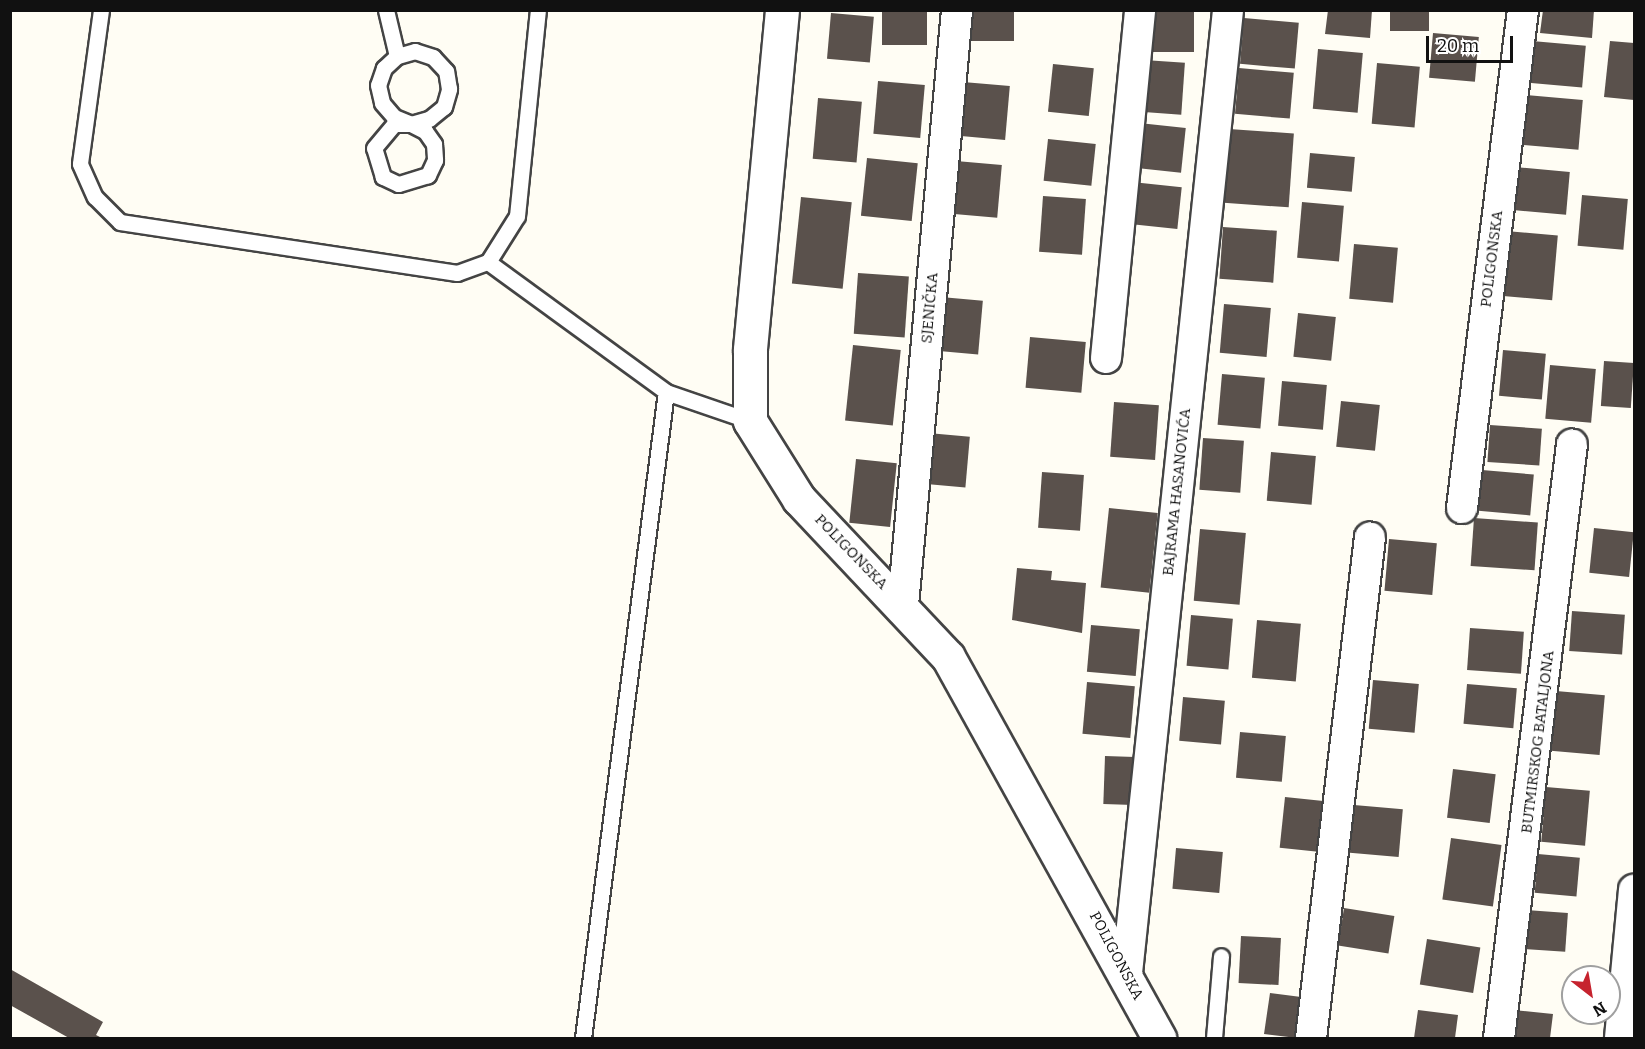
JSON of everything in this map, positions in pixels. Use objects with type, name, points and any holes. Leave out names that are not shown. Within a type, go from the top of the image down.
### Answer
[{"type":"street","points":[[750,421],[750,350],[782,10]]},
{"type":"street","name":"SJENIČKA","points":[[903,605],[957,10]]},
{"type":"street","points":[[1106,358],[1140,10]]},
{"type":"street","name":"BAJRAMA HASANOVIĆA","points":[[1126,973],[1228,10]]},
{"type":"street","name":"POLIGONSKA","points":[[1462,508],[1523,10]]},
{"type":"street","name":"POLIGONSKA","points":[[750,421],[799,499],[903,605],[948,657],[1126,973],[1159,1038]]},
{"type":"street","name":"BUTMIRSKOG BATALJONA","points":[[1499,1038],[1572,444]]},
{"type":"street","points":[[1311,1038],[1370,537]]},
{"type":"street","points":[[1620,1038],[1635,890]]},
{"type":"lane","points":[[101,10],[80,164],[95,197],[120,222],[457,273],[488,262],[517,216],[538,10]]},
{"type":"lane","points":[[386,10],[397,56]]},
{"type":"lane","points":[[411,124],[394,124],[374,148],[383,177],[398,184],[428,175],[435,160],[434,144],[425,131],[411,124],[394,117],[382,103],[378,85],[384,68],[397,56],[415,51],[433,57],[446,71],[449,89],[444,107],[429,119],[411,124]]},
{"type":"lane","points":[[488,262],[666,392],[750,421]]},
{"type":"lane","points":[[583,1038],[666,392]]},
{"type":"lane","points":[[1214,1038],[1221,956]]},
{"type":"building","points":[[882,10],[927,10],[927,45],[882,45]]},
{"type":"building","points":[[972,10],[1014,10],[1014,41],[972,41]]},
{"type":"building","points":[[1151,10],[1194,10],[1194,52],[1151,52]]},
{"type":"building","points":[[1328,10],[1372,10],[1370,38],[1325,34]]},
{"type":"building","points":[[1390,10],[1429,10],[1429,31],[1390,31]]},
{"type":"building","points":[[1543,10],[1594,10],[1592,38],[1540,33]]},
{"type":"building","points":[[831,13],[874,17],[870,63],[827,59]]},
{"type":"building","points":[[1244,18],[1299,23],[1295,69],[1240,64]]},
{"type":"building","points":[[1433,33],[1479,37],[1475,82],[1429,78]]},
{"type":"building","points":[[1532,41],[1586,46],[1582,88],[1528,83]]},
{"type":"building","points":[[1610,41],[1634,43],[1634,100],[1604,97]]},
{"type":"building","points":[[1318,49],[1363,53],[1358,113],[1313,109]]},
{"type":"building","points":[[1144,60],[1185,63],[1181,115],[1140,112]]},
{"type":"building","points":[[1377,63],[1420,67],[1415,128],[1372,124]]},
{"type":"building","points":[[1053,64],[1094,68],[1089,116],[1048,112]]},
{"type":"building","points":[[1239,68],[1294,73],[1290,119],[1235,114]]},
{"type":"building","points":[[878,81],[925,85],[920,138],[873,134]]},
{"type":"building","points":[[963,82],[1010,86],[1005,140],[958,136]]},
{"type":"building","points":[[1526,95],[1583,100],[1578,150],[1522,145]]},
{"type":"building","points":[[818,98],[862,102],[857,163],[813,159]]},
{"type":"building","points":[[1139,123],[1186,128],[1181,173],[1134,168]]},
{"type":"building","points":[[1229,129],[1294,134],[1289,207],[1224,203]]},
{"type":"building","points":[[1048,139],[1096,144],[1091,186],[1044,181]]},
{"type":"building","points":[[1310,153],[1355,157],[1352,192],[1307,188]]},
{"type":"building","points":[[867,158],[918,163],[912,221],[861,216]]},
{"type":"building","points":[[956,161],[1002,165],[997,218],[951,214]]},
{"type":"building","points":[[1514,167],[1570,172],[1566,215],[1510,210]]},
{"type":"building","points":[[1132,182],[1182,187],[1177,229],[1128,224]]},
{"type":"building","points":[[1582,195],[1628,199],[1623,250],[1578,246]]},
{"type":"building","points":[[1043,196],[1086,199],[1082,255],[1039,252]]},
{"type":"building","points":[[801,197],[852,202],[843,289],[792,284]]},
{"type":"building","points":[[1302,202],[1344,206],[1339,261],[1297,258]]},
{"type":"building","points":[[1223,227],[1277,231],[1273,283],[1219,279]]},
{"type":"building","points":[[1506,231],[1558,236],[1552,300],[1500,296]]},
{"type":"building","points":[[1354,244],[1398,248],[1393,303],[1349,299]]},
{"type":"building","points":[[858,273],[909,277],[905,337],[854,334]]},
{"type":"building","points":[[941,297],[983,301],[978,354],[936,351]]},
{"type":"building","points":[[1224,304],[1271,308],[1267,357],[1220,353]]},
{"type":"building","points":[[1298,313],[1336,317],[1331,361],[1293,357]]},
{"type":"building","points":[[1030,337],[1086,342],[1081,393],[1026,388]]},
{"type":"building","points":[[853,345],[901,350],[893,426],[845,421]]},
{"type":"building","points":[[1503,350],[1546,354],[1542,400],[1499,396]]},
{"type":"building","points":[[1604,361],[1634,363],[1631,408],[1601,406]]},
{"type":"building","points":[[1550,365],[1596,369],[1591,423],[1545,419]]},
{"type":"building","points":[[1222,374],[1265,378],[1260,429],[1218,425]]},
{"type":"building","points":[[1282,381],[1327,385],[1323,430],[1278,426]]},
{"type":"building","points":[[1341,401],[1380,405],[1375,451],[1336,447]]},
{"type":"building","points":[[1114,402],[1159,405],[1155,460],[1110,457]]},
{"type":"building","points":[[1490,425],[1542,429],[1539,466],[1487,462]]},
{"type":"building","points":[[928,433],[970,437],[965,487],[924,484]]},
{"type":"building","points":[[1203,438],[1244,441],[1240,493],[1199,490]]},
{"type":"building","points":[[1271,452],[1316,456],[1312,505],[1267,501]]},
{"type":"building","points":[[856,459],[897,463],[890,527],[849,523]]},
{"type":"building","points":[[1482,470],[1534,475],[1530,515],[1478,511]]},
{"type":"building","points":[[1042,472],[1084,475],[1080,531],[1038,528]]},
{"type":"building","points":[[1109,508],[1158,513],[1149,593],[1101,588]]},
{"type":"building","points":[[1474,518],[1538,522],[1534,570],[1471,566]]},
{"type":"building","points":[[1594,528],[1634,532],[1629,577],[1589,573]]},
{"type":"building","points":[[1200,529],[1246,533],[1240,605],[1194,601]]},
{"type":"building","points":[[1389,539],[1437,543],[1432,595],[1384,591]]},
{"type":"building","points":[[1017,568],[1052,571],[1051,580],[1086,583],[1082,633],[1012,620]]},
{"type":"building","points":[[1572,611],[1625,615],[1622,655],[1569,651]]},
{"type":"building","points":[[1191,615],[1233,619],[1228,669],[1187,666]]},
{"type":"building","points":[[1257,620],[1301,624],[1296,682],[1252,678]]},
{"type":"building","points":[[1091,625],[1140,629],[1136,676],[1087,672]]},
{"type":"building","points":[[1470,628],[1524,632],[1521,674],[1467,670]]},
{"type":"building","points":[[1373,680],[1419,684],[1415,733],[1369,729]]},
{"type":"building","points":[[1087,682],[1135,686],[1130,738],[1082,734]]},
{"type":"building","points":[[1467,684],[1517,688],[1513,728],[1464,724]]},
{"type":"building","points":[[1556,691],[1605,695],[1600,755],[1551,751]]},
{"type":"building","points":[[1183,697],[1225,701],[1221,744],[1179,741]]},
{"type":"building","points":[[1240,732],[1286,736],[1282,782],[1236,778]]},
{"type":"building","points":[[1105,756],[1135,757],[1133,805],[1103,804]]},
{"type":"building","points":[[1453,769],[1496,774],[1490,823],[1447,818]]},
{"type":"building","points":[[1546,787],[1590,791],[1585,846],[1541,842]]},
{"type":"building","points":[[1285,797],[1326,801],[1320,852],[1280,848]]},
{"type":"building","points":[[1354,805],[1403,809],[1399,857],[1350,853]]},
{"type":"building","points":[[1451,838],[1502,845],[1493,906],[1442,899]]},
{"type":"building","points":[[1176,848],[1223,852],[1219,893],[1172,889]]},
{"type":"building","points":[[1538,854],[1580,858],[1576,897],[1535,893]]},
{"type":"building","points":[[1344,908],[1394,916],[1388,954],[1338,946]]},
{"type":"building","points":[[1526,910],[1568,913],[1565,952],[1523,949]]},
{"type":"building","points":[[1241,936],[1281,938],[1278,985],[1239,983]]},
{"type":"building","points":[[1427,939],[1480,947],[1473,993],[1420,984]]},
{"type":"building","points":[[10,969],[103,1022],[96,1035],[102,1038],[69,1038],[10,1005]]},
{"type":"building","points":[[1270,993],[1309,998],[1297,1038],[1264,1034]]},
{"type":"building","points":[[1418,1010],[1458,1015],[1455,1038],[1414,1038]]},
{"type":"building","points":[[1513,1010],[1553,1014],[1550,1038],[1510,1038]]}]
